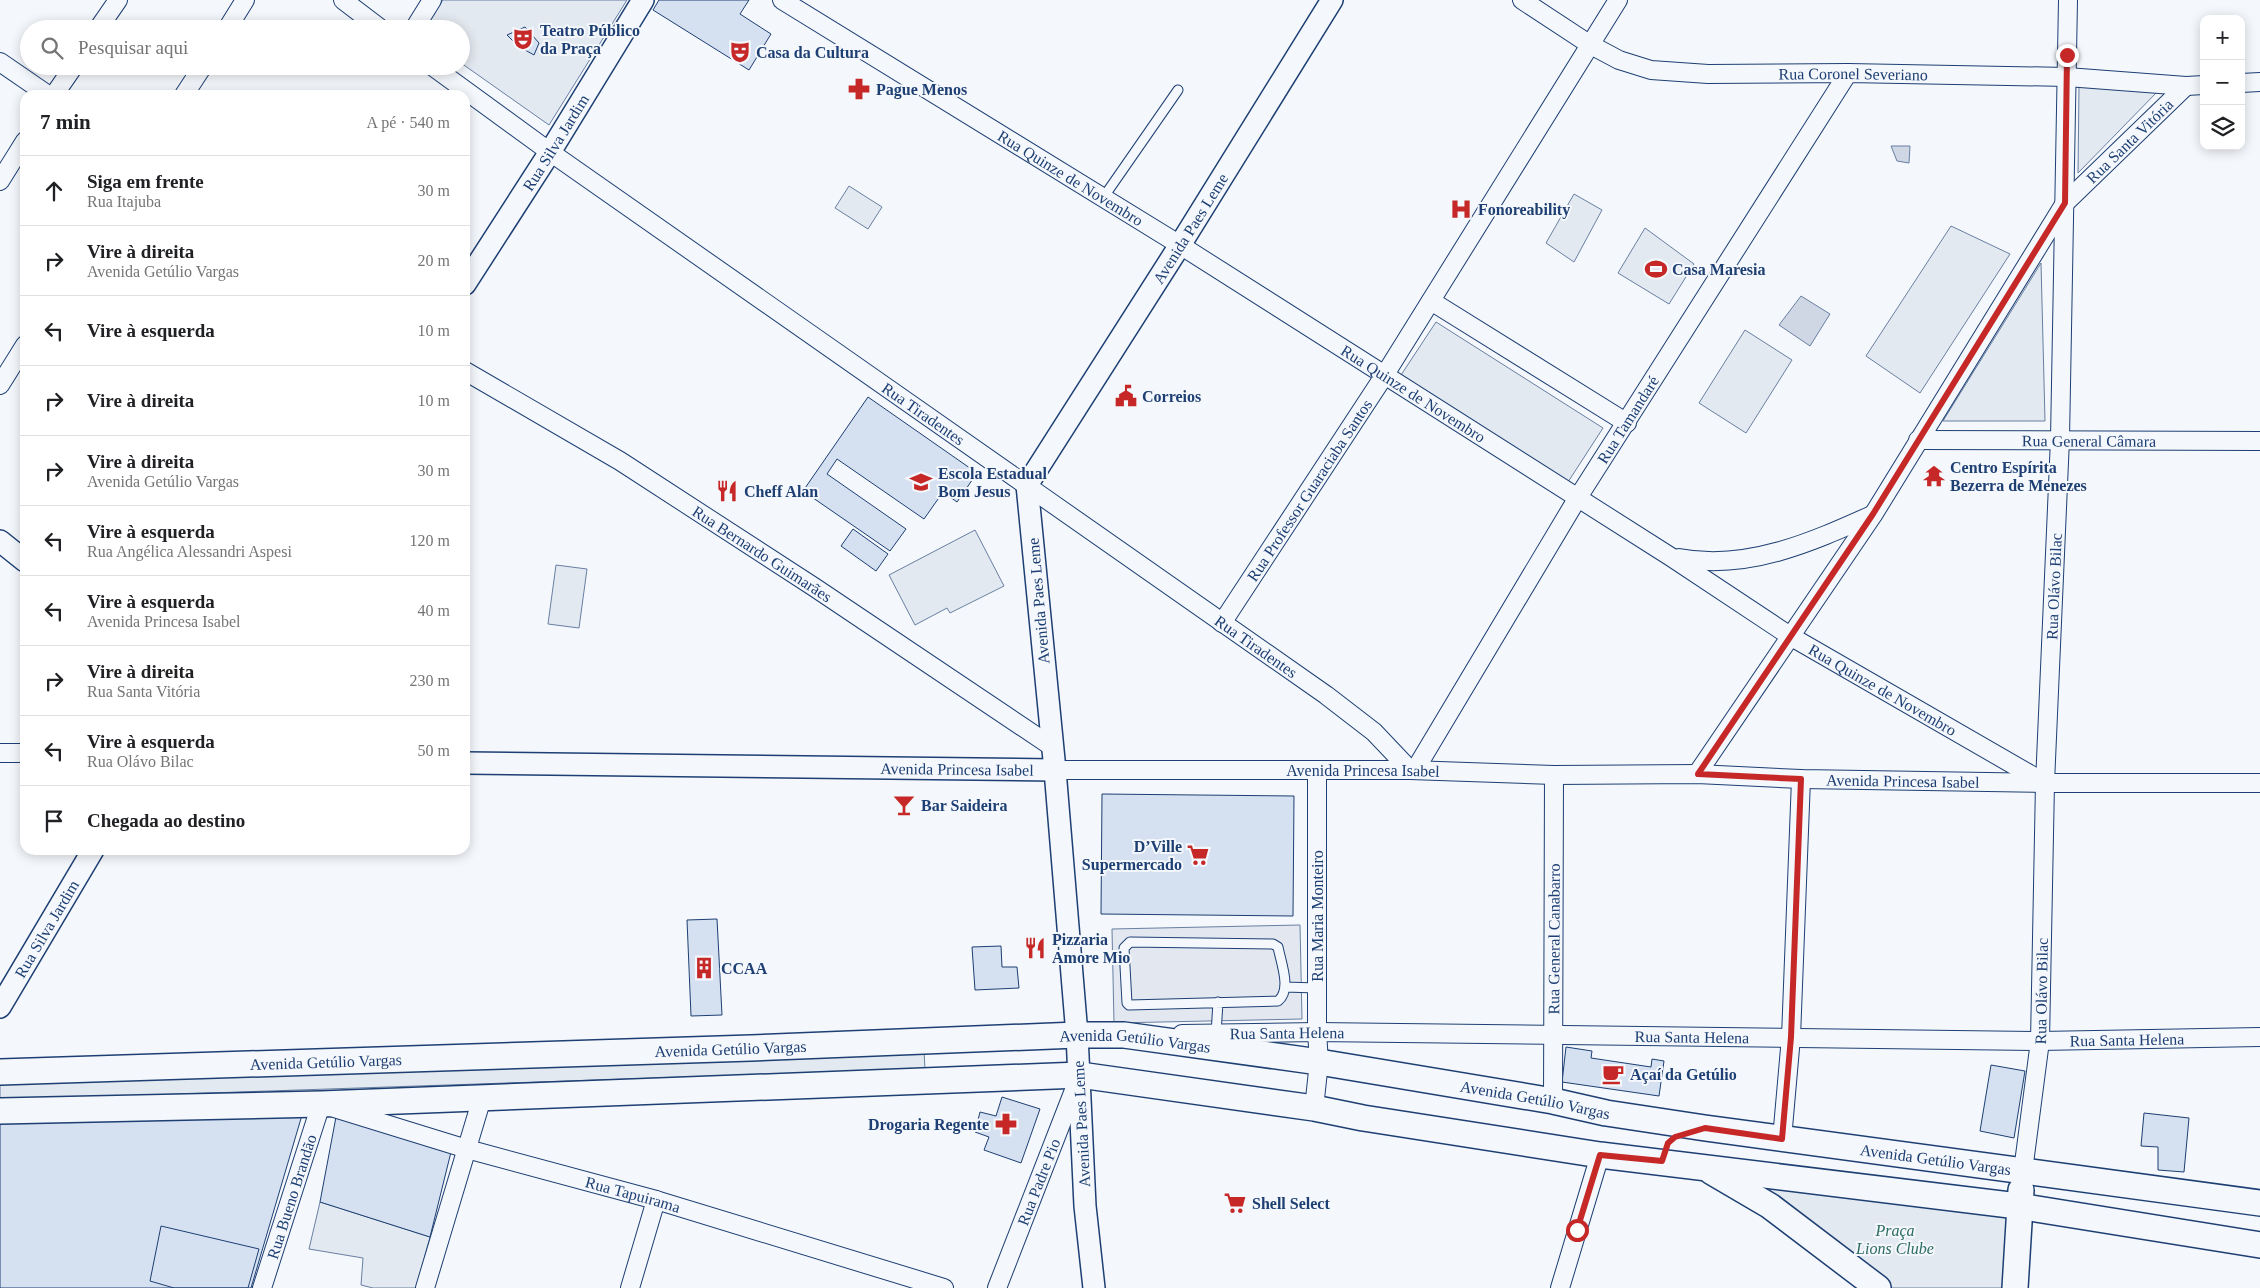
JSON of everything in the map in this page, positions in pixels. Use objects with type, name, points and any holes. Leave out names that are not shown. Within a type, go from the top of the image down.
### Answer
[{"type":"main road","name":"Avenida Getúlio Vargas","points":[[0,1072],[751,1048],[1077,1034],[1124,1035],[1319,1062],[1553,1100],[1606,1113],[1705,1128],[2260,1203]]},
{"type":"main road","points":[[749,1087],[728,1083],[719,1074],[719,1062],[730,1053],[751,1048]]},
{"type":"main road","points":[[617,1094],[636,1088],[644,1082],[649,1065],[645,1057],[618,1052]]},
{"type":"main road","points":[[0,1109],[321,1104],[1080,1075],[1314,1108],[1363,1118],[1600,1155],[1662,1161],[2018,1206],[2260,1245]]},
{"type":"main road","points":[[0,1077],[17,1086],[19,1096],[16,1102],[0,1109]]},
{"type":"main road","points":[[1662,1161],[1668,1143],[1675,1137],[1705,1128]]},
{"type":"main road","points":[[1703,1167],[1770,1206],[1869,1285]]},
{"type":"main road","points":[[2015,1288],[2018,1206],[2024,1171]]},
{"type":"street","points":[[104,20],[118,0]]},
{"type":"street","points":[[233,20],[245,0]]},
{"type":"street","points":[[343,0],[369,20]]},
{"type":"street","points":[[420,20],[432,0]]},
{"type":"street","name":"Rua Silva Jardim","points":[[470,276],[550,152],[643,0]]},
{"type":"street","name":"Rua Quinze de Novembro","points":[[782,0],[1180,245],[1384,376],[1671,556],[1790,636],[2045,783]]},
{"type":"street","name":"Avenida Paes Leme","points":[[1094,1288],[1085,1206],[1080,1075],[1055,770],[1027,485],[1180,245],[1332,0]]},
{"type":"street","name":"Rua Coronel Severiano","points":[[1522,0],[1589,44],[1618,60],[1651,70],[1708,74],[1848,73],[2067,77],[2186,86],[2200,85]]},
{"type":"street","name":"Rua Professor Guaraciaba Santos","points":[[1222,623],[1384,376],[1618,0]]},
{"type":"street","name":"Rua Olávo Bilac","points":[[2024,1171],[2040,1041],[2045,783],[2060,440],[2068,0]]},
{"type":"street","points":[[0,62],[41,90]]},
{"type":"street","name":"Rua Tamandaré","points":[[1413,770],[1577,498],[1628,423],[1848,73]]},
{"type":"street","points":[[57,90],[68,75]]},
{"type":"street","points":[[187,90],[197,75]]},
{"type":"street","name":"Rua Tiradentes","points":[[444,75],[465,90]]},
{"type":"street","points":[[2245,83],[2260,82]]},
{"type":"street","name":"Rua Santa Vitória","points":[[1698,774],[1873,514],[2065,203],[2186,86]]},
{"type":"street","name":"Rua Tiradentes","points":[[470,94],[550,152],[1326,695],[1374,732],[1413,770]]},
{"type":"street","points":[[0,181],[20,149]]},
{"type":"street","points":[[1431,301],[1628,423]]},
{"type":"street","points":[[0,384],[20,353]]},
{"type":"street","name":"Rua Bernardo Guimarães","points":[[470,374],[620,461],[814,587],[1052,746]]},
{"type":"street","name":"Rua General Câmara","points":[[1918,440],[2260,441]]},
{"type":"street","points":[[1671,556],[1702,562],[1750,558],[1788,550],[1824,537],[1873,514]]},
{"type":"street","points":[[0,541],[20,557]]},
{"type":"street","points":[[0,753],[20,753]]},
{"type":"street","name":"Avenida Princesa Isabel","points":[[470,763],[1055,770],[1413,770],[1554,775],[1698,774],[1801,779],[2045,783],[2260,783]]},
{"type":"street","name":"Rua Maria Monteiro","points":[[1314,1108],[1319,1062],[1317,1032],[1317,770]]},
{"type":"street","name":"Rua General Canabarro","points":[[1553,1100],[1554,775]]},
{"type":"street","points":[[1782,1139],[1791,1037],[1801,779]]},
{"type":"street","name":"Rua Silva Jardim","points":[[0,1007],[90,855]]},
{"type":"street","name":"Rua Santa Helena","points":[[1124,1035],[1317,1032],[2040,1041],[2260,1037]]},
{"type":"street","name":"Rua Padre Pio","points":[[997,1288],[1080,1075]]},
{"type":"street","points":[[425,1288],[482,1098]]},
{"type":"street","name":"Rua Tapuirama","points":[[321,1104],[467,1149],[656,1200],[944,1288]]},
{"type":"street","name":"Rua Bueno Brandão","points":[[262,1288],[321,1104]]},
{"type":"street","points":[[1560,1288],[1600,1155]]},
{"type":"street","points":[[630,1288],[656,1200]]},
{"type":"lane","points":[[1103,198],[1178,90]]},
{"type":"lane","points":[[1130,942],[1273,944],[1278,947],[1286,987],[1278,1001],[1129,1005],[1127,1002],[1124,948],[1130,942]]},
{"type":"lane","points":[[1286,987],[1317,988]]},
{"type":"lane","points":[[1216,1034],[1218,1002]]},
{"type":"green space","points":[[443,0],[627,0],[549,125],[470,69],[470,20],[429,20]]},
{"type":"green space","points":[[2079,87],[2159,90],[2078,173]]},
{"type":"green space","points":[[849,186],[882,207],[868,229],[835,208]]},
{"type":"green space","points":[[1574,194],[1602,210],[1574,262],[1546,243]]},
{"type":"green space","points":[[1951,226],[2010,254],[1920,393],[1866,356]]},
{"type":"green space","name":"Casa Maresia","points":[[1645,228],[1694,264],[1669,304],[1618,273]]},
{"type":"green space","points":[[2041,263],[2045,421],[1943,421]]},
{"type":"green space","points":[[1436,322],[1603,428],[1568,482],[1401,375]]},
{"type":"green space","points":[[1745,330],[1792,360],[1746,433],[1699,403]]},
{"type":"green space","name":"Escola Estadual Bom Jesus","points":[[975,530],[1004,586],[950,613],[947,608],[915,625],[889,575]]},
{"type":"green space","points":[[556,565],[587,569],[579,628],[548,624]]},
{"type":"green space","points":[[924,1051],[925,1069],[0,1100],[0,1080]]},
{"type":"green space","name":"Praça Lions Clube","points":[[1703,1167],[2018,1206],[2015,1288],[1878,1288]]},
{"type":"green space","points":[[320,1202],[430,1237],[416,1288],[373,1288],[361,1285],[363,1258],[309,1249]]},
{"type":"shaded area","points":[[1891,146],[1910,146],[1909,163],[1897,161]]},
{"type":"shaded area","points":[[1801,296],[1830,314],[1810,346],[1779,325]]},
{"type":"shaded area","points":[[1300,925],[1302,1019],[1114,1023],[1112,929]]},
{"type":"building","name":"Casa da Cultura","points":[[659,0],[749,0],[740,14],[771,34],[749,70],[653,10]]},
{"type":"building","name":"Teatro Público da Praça","points":[[525,27],[539,43],[534,55],[518,46],[507,35]]},
{"type":"building","name":"Escola Estadual Bom Jesus","points":[[868,397],[977,473],[957,502],[943,492],[924,519],[837,459],[827,474],[906,529],[890,551],[803,491]]},
{"type":"building","points":[[853,529],[888,554],[876,571],[841,546]]},
{"type":"building","name":"D’Ville Supermercado","points":[[1102,794],[1294,796],[1293,916],[1101,914]]},
{"type":"building","name":"CCAA","points":[[717,919],[722,1015],[691,1016],[687,920]]},
{"type":"building","points":[[1001,946],[1002,967],[1017,967],[1019,988],[975,990],[972,947]]},
{"type":"building","name":"Açaí da Getúlio","points":[[1566,1047],[1592,1051],[1591,1058],[1651,1067],[1652,1059],[1664,1061],[1659,1096],[1562,1082]]},
{"type":"building","points":[[1991,1065],[2025,1071],[2014,1138],[1980,1131]]},
{"type":"building","name":"Drogaria Regente","points":[[1002,1097],[1040,1109],[1021,1163],[984,1150],[989,1137],[975,1132],[980,1112],[996,1116]]},
{"type":"building","points":[[2144,1113],[2189,1118],[2184,1172],[2158,1170],[2158,1147],[2141,1146]]},
{"type":"building","points":[[302,1115],[251,1288],[0,1288],[0,1121]]},
{"type":"building","points":[[336,1117],[451,1152],[430,1237],[320,1202]]},
{"type":"building","points":[[161,1226],[259,1249],[248,1288],[174,1288],[150,1281]]},
{"type":"place","name":"Teatro Público da Praça","points":[[523,39]]},
{"type":"place","name":"Casa da Cultura","points":[[740,52]]},
{"type":"place","name":"Pague Menos","points":[[859,89]]},
{"type":"place","name":"Fonoreability","points":[[1461,209]]},
{"type":"place","name":"Casa Maresia","points":[[1656,269]]},
{"type":"place","name":"Correios","points":[[1126,396]]},
{"type":"place","name":"Centro Espírita Bezerra de Menezes","points":[[1934,476]]},
{"type":"place","name":"Escola Estadual Bom Jesus","points":[[921,482]]},
{"type":"place","name":"Cheff Alan","points":[[727,491]]},
{"type":"place","name":"Bar Saideira","points":[[904,805]]},
{"type":"place","name":"D’Ville Supermercado","points":[[1198,855]]},
{"type":"place","name":"Pizzaria Amore Mio","points":[[1035,948]]},
{"type":"place","name":"CCAA","points":[[704,968]]},
{"type":"place","name":"Açaí da Getúlio","points":[[1613,1074]]},
{"type":"place","name":"Drogaria Regente","points":[[1006,1124]]},
{"type":"place","name":"Shell Select","points":[[1235,1203]]},
{"type":"route","points":[[1577,1230],[1600,1155],[1662,1161],[1668,1143],[1675,1137],[1705,1128],[1782,1139],[1791,1037],[1801,779],[1698,774],[1873,514],[2065,203],[2067,55]]}]
